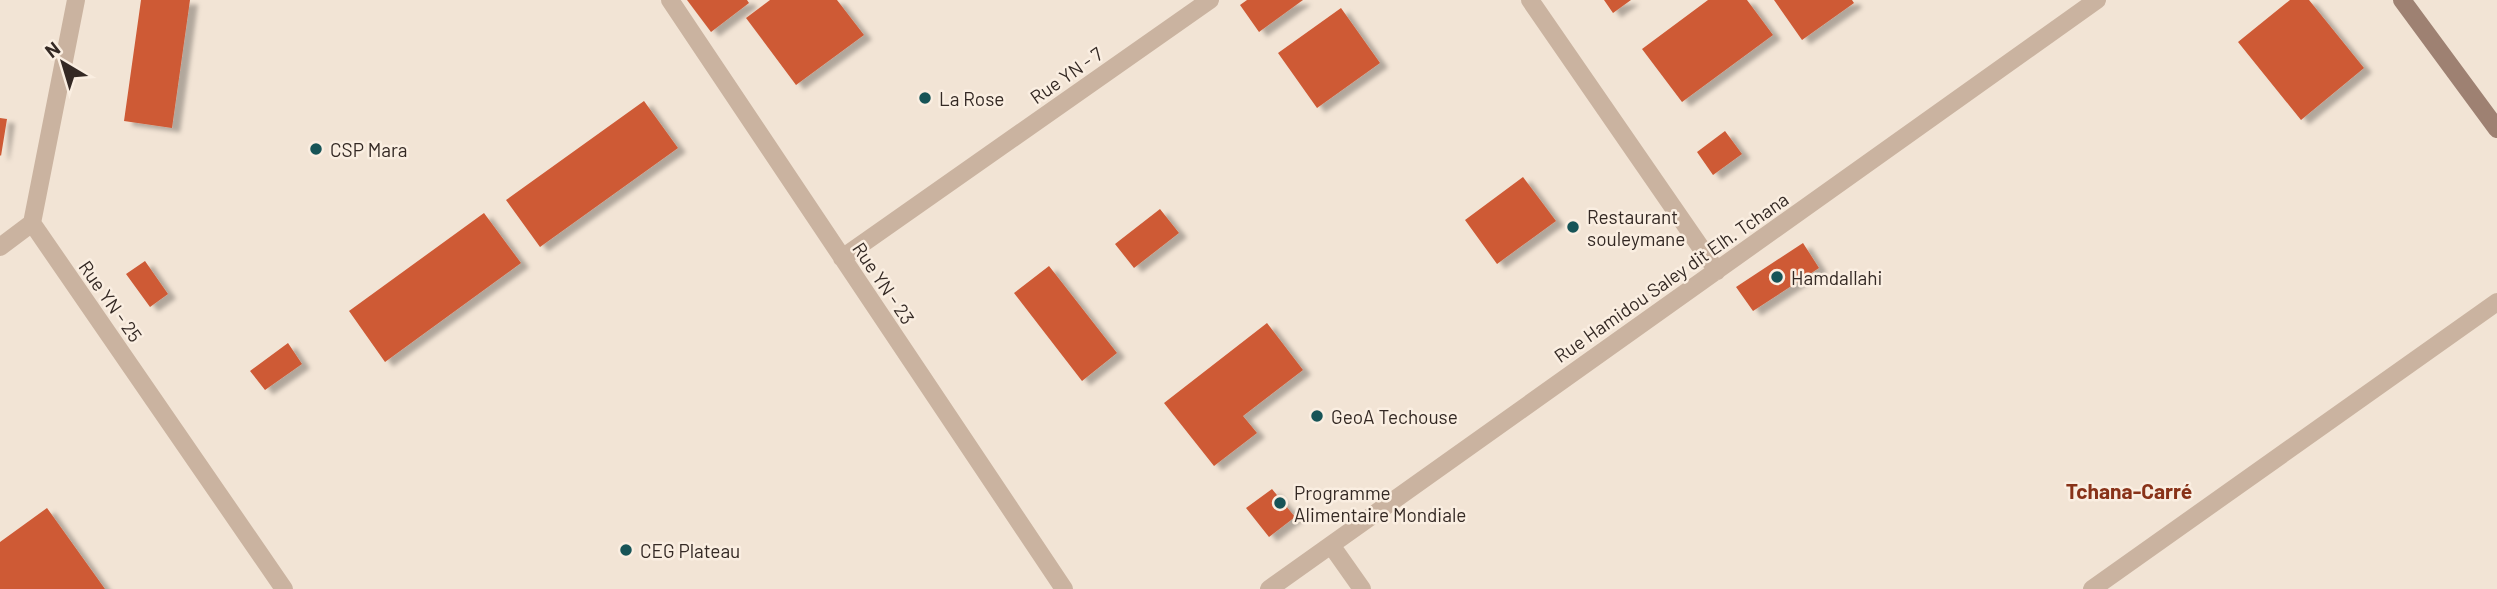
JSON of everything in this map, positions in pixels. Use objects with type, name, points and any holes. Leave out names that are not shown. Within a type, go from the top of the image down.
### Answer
[{"type":"street","points":[[0,247],[32,223],[76,0]]},
{"type":"street","name":"Rue YN - 23","points":[[670,0],[1064,589]]},
{"type":"street","name":"Rue YN - 7","points":[[842,257],[1210,0]]},
{"type":"street","points":[[1530,0],[1717,271]]},
{"type":"street","name":"Rue Hamidou Saley dit Elh. Tchana","points":[[1269,589],[2098,0]]},
{"type":"street","points":[[2402,0],[2497,129]]},
{"type":"street","name":"Rue YN - 25","points":[[32,223],[284,589]]},
{"type":"street","points":[[2092,589],[2497,302]]},
{"type":"street","points":[[1331,545],[1362,589]]},
{"type":"building","points":[[141,0],[190,0],[172,128],[124,121]]},
{"type":"building","points":[[687,0],[747,0],[749,3],[711,32]]},
{"type":"building","points":[[770,0],[837,0],[864,35],[796,85],[746,18]]},
{"type":"building","points":[[1247,0],[1303,0],[1259,32],[1240,5]]},
{"type":"building","points":[[1604,0],[1631,0],[1613,13]]},
{"type":"building","points":[[1708,0],[1747,0],[1773,35],[1682,102],[1642,49]]},
{"type":"building","points":[[1774,0],[1852,0],[1854,3],[1802,40]]},
{"type":"building","points":[[2290,0],[2309,0],[2364,68],[2301,120],[2238,42]]},
{"type":"building","points":[[1341,8],[1380,63],[1317,108],[1278,53]]},
{"type":"building","points":[[644,101],[678,148],[540,247],[506,200]]},
{"type":"building","points":[[0,118],[7,119],[1,156],[0,155]]},
{"type":"building","points":[[1725,131],[1742,154],[1713,175],[1697,152]]},
{"type":"building","points":[[1523,177],[1556,221],[1497,264],[1465,220]]},
{"type":"building","points":[[1160,209],[1179,233],[1134,268],[1115,244]]},
{"type":"building","points":[[484,213],[521,263],[385,362],[349,311]]},
{"type":"building","name":"Hamdallahi","points":[[1803,243],[1819,268],[1753,311],[1736,287]]},
{"type":"building","points":[[145,261],[168,294],[150,307],[126,274]]},
{"type":"building","points":[[1049,266],[1117,353],[1082,381],[1014,293]]},
{"type":"building","points":[[1267,323],[1303,370],[1243,416],[1257,433],[1214,466],[1164,403]]},
{"type":"building","points":[[288,343],[302,364],[265,390],[250,371]]},
{"type":"building","points":[[1272,489],[1295,517],[1269,537],[1246,508]]},
{"type":"building","points":[[47,508],[105,589],[0,589],[0,542]]},
{"type":"place","name":"La Rose","points":[[925,98]]},
{"type":"place","name":"CSP Mara","points":[[316,149]]},
{"type":"place","name":"Restaurant souleymane","points":[[1573,227]]},
{"type":"place","name":"Hamdallahi","points":[[1777,277]]},
{"type":"place","name":"GeoA Techouse","points":[[1317,416]]},
{"type":"place","name":"Programme Alimentaire Mondiale","points":[[1280,503]]},
{"type":"place","name":"CEG Plateau","points":[[626,550]]},
{"type":"district","name":"Tchana-Carré","points":[[2129,490]]}]
